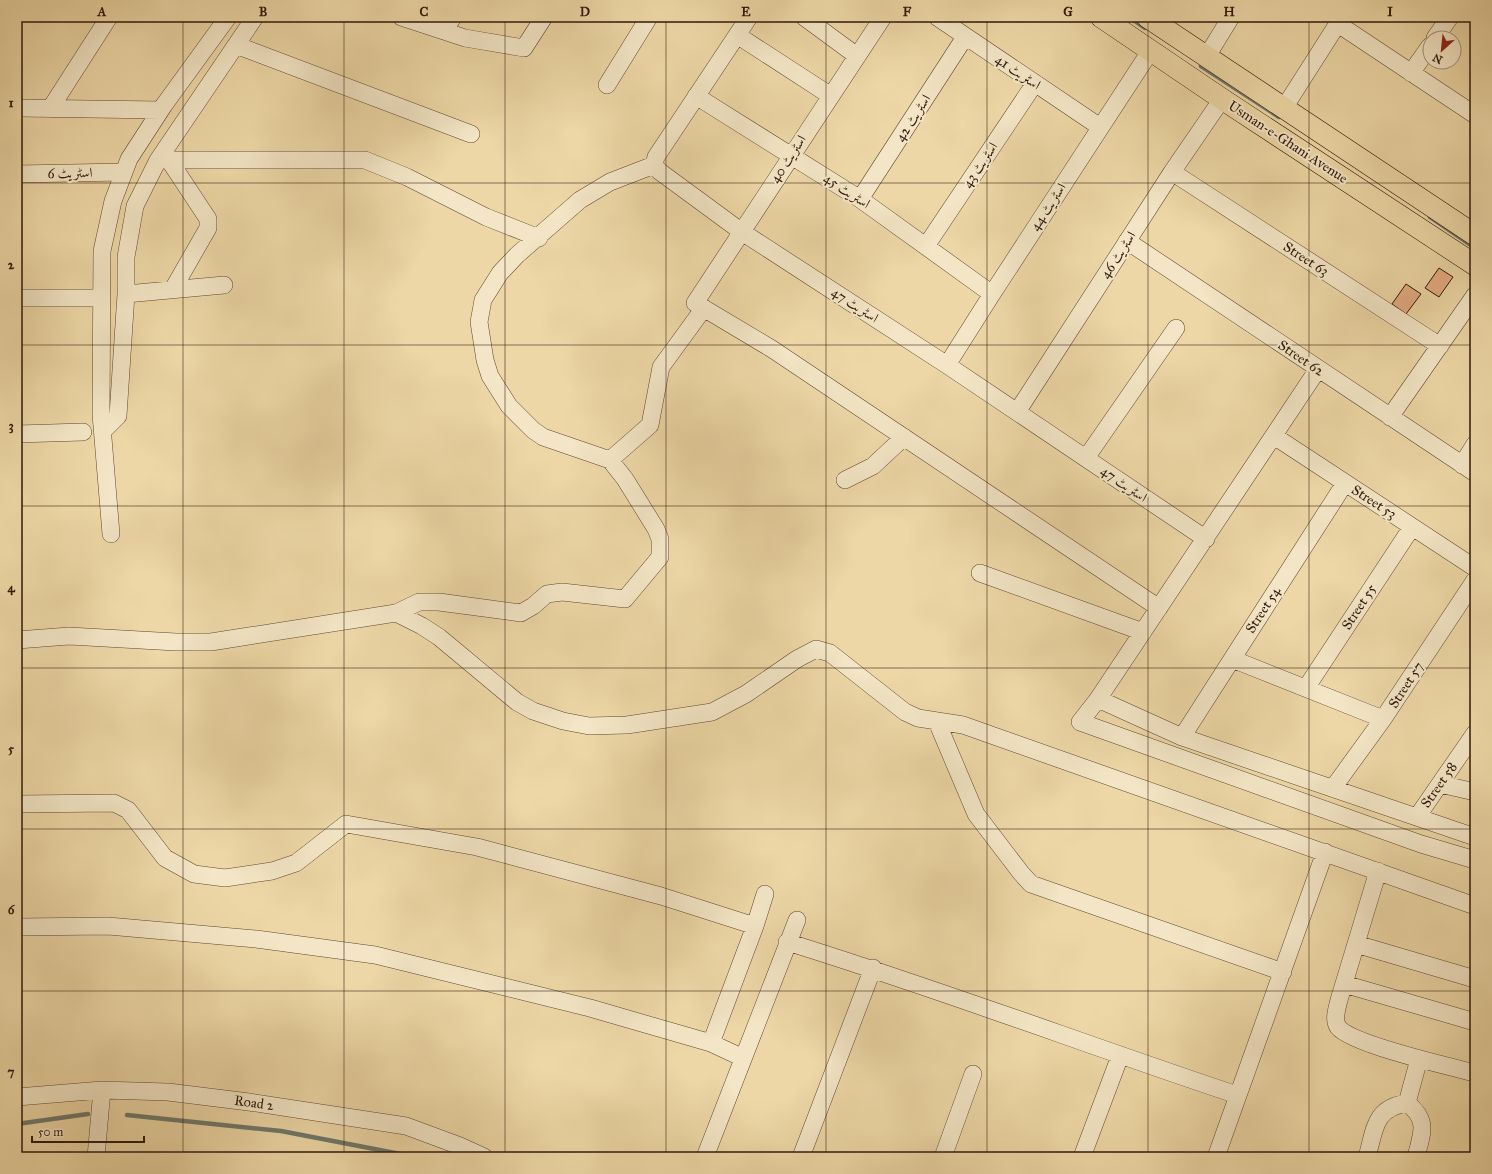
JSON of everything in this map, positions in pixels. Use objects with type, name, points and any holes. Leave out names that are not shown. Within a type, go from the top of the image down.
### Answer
[{"type":"main road","name":"Usman-e-Ghani Avenue","points":[[1102,17],[1222,99],[1475,265]]},
{"type":"main road","name":"Usman-e-Ghani Avenue","points":[[1148,17],[1475,235]]},
{"type":"street","points":[[50,109],[109,17]]},
{"type":"street","points":[[111,534],[101,414],[102,251],[112,201],[129,159],[161,110],[228,17]]},
{"type":"street","points":[[103,431],[118,416],[126,294],[126,257],[135,206],[255,17]]},
{"type":"street","points":[[401,17],[448,24],[465,38],[524,48],[544,17]]},
{"type":"street","points":[[607,85],[648,17]]},
{"type":"street","points":[[17,640],[69,636],[176,642],[211,642],[396,613],[419,602],[439,602],[521,613],[533,606],[547,594],[562,592],[625,599],[660,557],[660,539],[625,479],[610,460],[553,441],[533,430],[508,406],[490,376],[487,366],[479,322],[483,300],[508,264],[580,200],[610,182],[654,165],[656,157],[749,17]]},
{"type":"street","points":[[804,17],[857,56]]},
{"type":"street","name":"اسٹریٹ 40","points":[[610,460],[650,425],[661,367],[700,306],[742,232],[790,155],[883,17]]},
{"type":"street","name":"اسٹریٹ 41","points":[[937,17],[1100,127]]},
{"type":"street","points":[[1207,56],[1231,17]]},
{"type":"street","points":[[1441,30],[1450,17]]},
{"type":"street","points":[[1284,108],[1340,20],[1411,73],[1475,115]]},
{"type":"street","points":[[737,35],[831,96]]},
{"type":"street","name":"اسٹریٹ 42","points":[[860,199],[965,37]]},
{"type":"street","points":[[236,45],[471,134]]},
{"type":"street","name":"اسٹریٹ 44","points":[[947,365],[1151,50]]},
{"type":"street","points":[[1411,73],[1422,57]]},
{"type":"street","name":"اسٹریٹ 43","points":[[926,246],[1035,83]]},
{"type":"street","name":"اسٹریٹ 45","points":[[696,96],[860,199],[992,294]]},
{"type":"street","name":"اسٹریٹ 46","points":[[1017,412],[1172,172],[1222,99]]},
{"type":"street","points":[[17,108],[161,110]]},
{"type":"street","points":[[163,160],[365,160],[407,177],[486,217],[539,238]]},
{"type":"street","points":[[163,160],[208,219],[208,228],[173,289]]},
{"type":"street","name":"اسٹریٹ 47","points":[[654,165],[659,171],[742,232],[947,365],[1206,539]]},
{"type":"street","name":"اسٹریٹ 6","points":[[17,174],[124,172]]},
{"type":"street","name":"Street 63","points":[[1172,172],[1440,346]]},
{"type":"street","name":"Street 62","points":[[1127,241],[1390,418],[1469,469]]},
{"type":"street","points":[[126,294],[224,285]]},
{"type":"street","points":[[1390,418],[1475,295]]},
{"type":"street","points":[[17,298],[102,298]]},
{"type":"street","points":[[700,306],[772,349],[1159,608]]},
{"type":"street","points":[[1086,458],[1176,328]]},
{"type":"street","points":[[1318,369],[1206,539],[1098,699],[1080,722],[1406,839],[1475,860]]},
{"type":"street","points":[[17,434],[83,432]]},
{"type":"street","name":"Street 53","points":[[1274,436],[1475,568]]},
{"type":"street","points":[[845,480],[873,466],[904,437]]},
{"type":"street","points":[[1469,469],[1475,444]]},
{"type":"street","name":"Street 54","points":[[1182,736],[1345,483]]},
{"type":"street","name":"Street 55","points":[[1306,688],[1412,527]]},
{"type":"street","points":[[980,573],[1143,632]]},
{"type":"street","name":"Street 57","points":[[1333,788],[1383,719],[1475,580]]},
{"type":"street","points":[[396,613],[422,626],[439,637],[517,702],[533,710],[563,721],[589,726],[610,726],[712,712],[746,694],[796,659],[816,649],[830,653],[905,712],[918,718],[937,722],[963,724],[1475,906]]},
{"type":"street","points":[[1232,658],[1383,719]]},
{"type":"street","points":[[1098,699],[1182,736],[1475,837]]},
{"type":"street","points":[[937,722],[976,814],[1031,884],[1282,972]]},
{"type":"street","name":"Street 58","points":[[1417,817],[1472,742]]},
{"type":"street","points":[[1440,784],[1475,792]]},
{"type":"street","points":[[17,804],[114,803],[128,810],[165,858],[194,874],[225,878],[272,871],[296,863],[346,824],[477,847],[661,896],[755,926]]},
{"type":"street","points":[[1216,1157],[1237,1094],[1325,852]]},
{"type":"street","points":[[1378,871],[1335,1015],[1337,1026],[1341,1030],[1359,1039],[1419,1059],[1475,1073]]},
{"type":"street","points":[[711,1042],[755,926],[765,894]]},
{"type":"street","points":[[705,1157],[787,942],[797,920]]},
{"type":"street","points":[[17,927],[108,926],[256,939],[376,955],[590,1008],[711,1042],[743,1058]]},
{"type":"street","points":[[787,942],[873,968],[1120,1056],[1237,1094]]},
{"type":"street","points":[[1356,944],[1475,979]]},
{"type":"street","points":[[801,1157],[873,968]]},
{"type":"street","points":[[1344,984],[1475,1022]]},
{"type":"street","points":[[1082,1157],[1120,1056]]},
{"type":"street","points":[[1407,1103],[1419,1059]]},
{"type":"street","points":[[943,1157],[973,1074]]},
{"type":"street","points":[[96,1157],[102,1090]]},
{"type":"street","name":"Road 2","points":[[17,1097],[102,1090],[168,1092],[406,1126],[460,1146],[484,1157]]},
{"type":"street","points":[[1367,1157],[1373,1130],[1382,1113],[1394,1105],[1407,1103],[1416,1110],[1421,1119],[1423,1129],[1416,1157]]},
{"type":"building","points":[[1439,268],[1453,277],[1439,297],[1425,288]]},
{"type":"building","points":[[1406,284],[1421,294],[1406,314],[1392,304]]},
{"type":"waterway","points":[[1129,17],[1145,28]]},
{"type":"waterway","points":[[1201,66],[1279,117]]},
{"type":"waterway","points":[[1430,217],[1475,248]]},
{"type":"waterway","points":[[17,1124],[88,1114]]},
{"type":"waterway","points":[[127,1115],[281,1131],[416,1157]]}]
